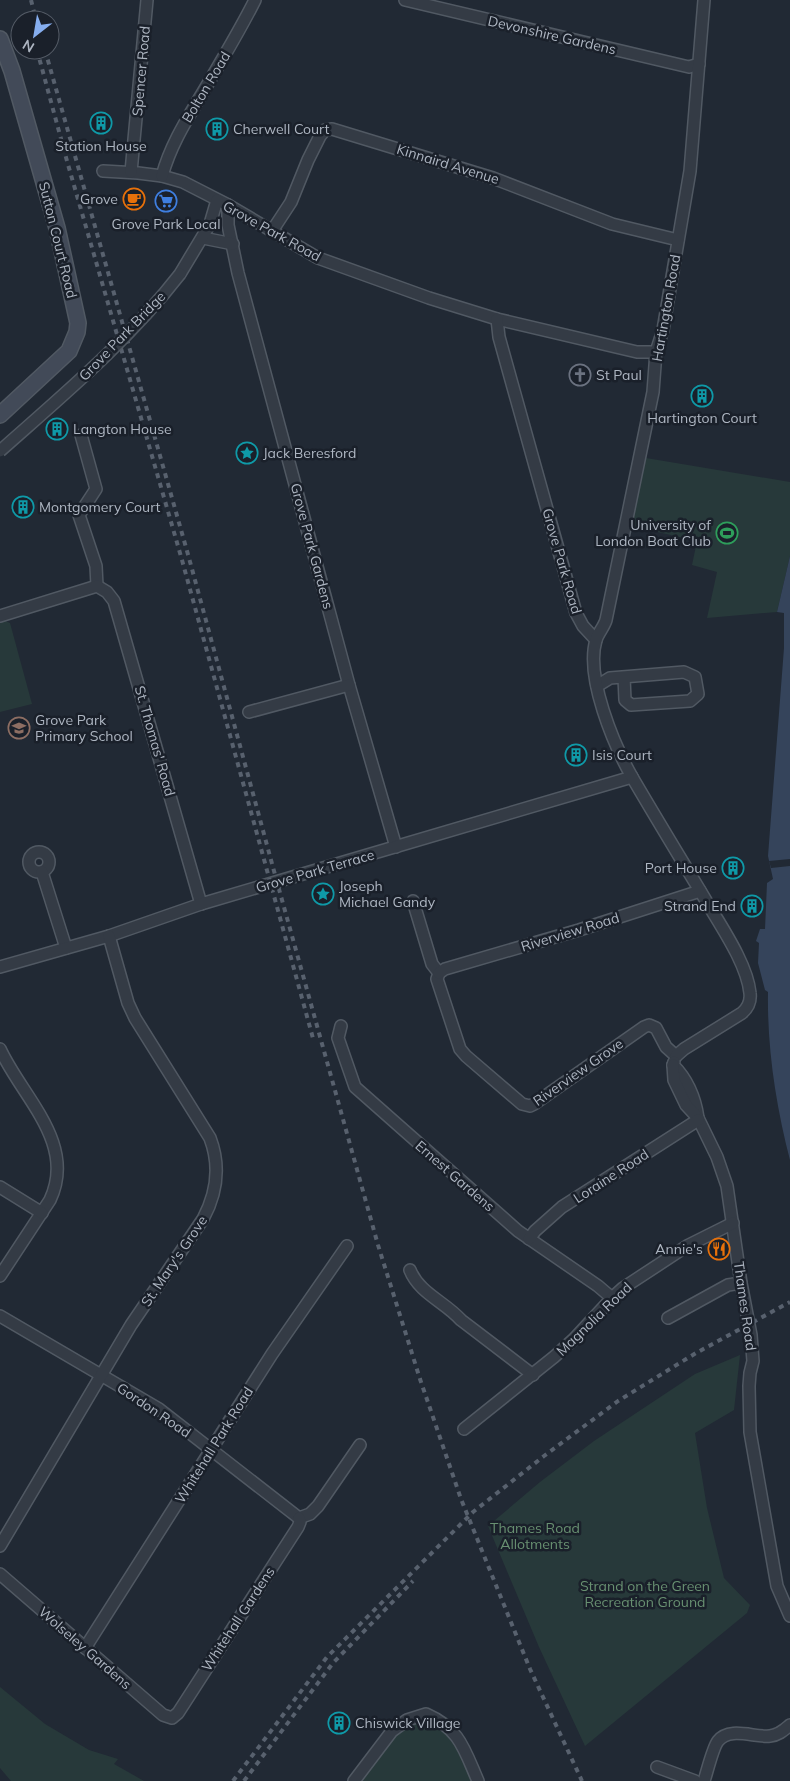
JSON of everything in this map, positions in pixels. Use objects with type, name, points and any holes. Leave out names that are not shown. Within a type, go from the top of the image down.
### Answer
[{"type":"street","name":"Spencer Road","points":[[131,172],[147,0]]},
{"type":"street","name":"Bolton Road","points":[[162,176],[167,158],[177,136],[230,47],[255,0]]},
{"type":"street","name":"Devonshire Gardens","points":[[405,0],[689,67],[699,64]]},
{"type":"street","name":"Hartington Road","points":[[596,640],[605,624],[612,596],[653,392],[656,352],[663,330],[690,171],[704,0]]},
{"type":"street","name":"Sutton Court Road","points":[[0,39],[12,71],[57,228],[78,323],[77,332],[69,352],[0,415]]},
{"type":"street","name":"Kinnaird Avenue","points":[[272,231],[291,202],[320,136],[325,130],[332,129],[494,178],[612,224],[678,240]]},
{"type":"street","name":"Grove Park Road","points":[[103,171],[162,176],[183,182],[310,254],[330,263],[429,298],[497,319],[636,352],[656,352]]},
{"type":"street","name":"Grove Park Bridge","points":[[0,451],[66,393],[159,300],[180,274],[222,203]]},
{"type":"street","name":"Grove Park Gardens","points":[[222,203],[233,244],[238,273],[349,685],[396,847]]},
{"type":"street","points":[[203,238],[233,244]]},
{"type":"street","name":"Grove Park Road","points":[[497,319],[499,337],[576,613],[583,626],[596,640]]},
{"type":"street","points":[[0,616],[97,586],[96,566],[79,515],[96,489],[81,435]]},
{"type":"street","name":"St. Thomas' Road","points":[[97,586],[107,592],[114,601],[201,904]]},
{"type":"street","points":[[596,640],[593,662],[613,739],[632,777],[736,955],[748,986],[750,1002],[746,1009],[737,1018],[684,1049],[674,1061]]},
{"type":"street","points":[[598,686],[610,678],[684,672],[695,677],[698,694],[690,701],[631,705],[625,700],[624,677]]},
{"type":"street","points":[[249,712],[349,685]]},
{"type":"street","name":"Grove Park Terrace","points":[[0,967],[109,936],[201,904],[632,777]]},
{"type":"street","points":[[42,872],[66,948]]},
{"type":"street","name":"Riverview Road","points":[[439,973],[445,969],[579,930],[700,891]]},
{"type":"street","name":"Riverview Grove","points":[[412,901],[432,964],[439,973],[437,980],[460,1049],[526,1105],[534,1104],[649,1025],[656,1028],[674,1061]]},
{"type":"street","name":"St. Mary's Grove","points":[[0,1546],[131,1324],[202,1219],[211,1203],[217,1175],[216,1157],[205,1129],[132,1012],[109,936]]},
{"type":"street","name":"Ernest Gardens","points":[[341,1026],[338,1038],[355,1087],[529,1239],[598,1286],[612,1298]]},
{"type":"street","points":[[0,1049],[12,1072],[48,1128],[57,1158],[56,1180],[53,1193],[0,1276]]},
{"type":"street","name":"Thames Road","points":[[674,1061],[674,1080],[686,1105],[698,1119],[723,1172],[727,1186],[741,1283],[751,1335],[753,1361],[749,1386],[750,1432],[777,1586],[790,1616]]},
{"type":"street","name":"Loraine Road","points":[[529,1239],[562,1207],[698,1119]]},
{"type":"street","points":[[0,1188],[42,1212]]},
{"type":"street","name":"Magnolia Road","points":[[464,1429],[533,1375],[574,1338],[612,1298],[646,1272],[688,1246],[733,1223]]},
{"type":"street","name":"Whitehall Park Road","points":[[86,1648],[272,1354],[348,1246]]},
{"type":"street","points":[[410,1270],[412,1276],[422,1288],[533,1375]]},
{"type":"street","points":[[668,1318],[728,1285],[741,1283]]},
{"type":"street","name":"Gordon Road","points":[[0,1316],[159,1409],[300,1518]]},
{"type":"street","points":[[300,1518],[310,1514],[318,1506],[360,1445]]},
{"type":"street","name":"Whitehall Gardens","points":[[172,1718],[178,1712],[298,1527],[300,1518]]},
{"type":"street","name":"Wolseley Gardens","points":[[0,1574],[163,1715],[172,1718]]},
{"type":"street","points":[[354,1781],[392,1731],[407,1720],[426,1714],[442,1721],[461,1742],[478,1781]]},
{"type":"street","points":[[704,1781],[718,1741],[726,1735],[735,1733],[770,1736],[780,1734],[790,1725]]},
{"type":"street","points":[[657,1767],[695,1781]]},
{"type":"green space","name":"University of London Boat Club","points":[[646,458],[790,482],[790,556],[777,612],[707,618],[717,572],[692,565],[697,541],[631,526]]},
{"type":"green space","points":[[0,620],[10,623],[32,704],[0,712]]},
{"type":"green space","name":"Strand on the Green Recreation Ground","points":[[740,1355],[734,1410],[695,1433],[707,1508],[724,1578],[750,1605],[747,1613],[585,1746],[539,1647],[488,1526],[540,1482],[594,1441],[695,1374]]},
{"type":"green space","points":[[0,1687],[45,1724],[89,1750],[118,1759],[114,1764],[144,1781],[11,1781],[0,1768]]},
{"type":"green space","points":[[425,1709],[441,1722],[480,1781],[354,1781],[387,1732]]},
{"type":"water","points":[[790,556],[790,1160],[773,1077],[768,992],[765,990],[758,963],[759,943],[756,941],[760,929],[765,929],[767,883],[773,879],[768,856],[784,648],[784,613],[777,612]]},
{"type":"pier","points":[[790,859],[790,866],[771,868],[769,861]]},
{"type":"railway","points":[[31,0],[34,10]]},
{"type":"railway","points":[[40,60],[182,560],[314,1042]]},
{"type":"railway","points":[[48,60],[189,558],[378,1245],[420,1379],[461,1499],[530,1669],[582,1781]]},
{"type":"railway","points":[[233,1781],[327,1657],[473,1512],[618,1401],[696,1353],[790,1302]]},
{"type":"railway","points":[[244,1781],[333,1663],[413,1581]]},
{"type":"place","name":"Station House","points":[[101,123]]},
{"type":"place","name":"Cherwell Court","points":[[217,129]]},
{"type":"place","name":"Grove","points":[[134,199]]},
{"type":"place","name":"Grove Park Local","points":[[166,201]]},
{"type":"place","name":"St Paul","points":[[580,375]]},
{"type":"place","name":"Hartington Court","points":[[702,396]]},
{"type":"place","name":"Langton House","points":[[57,429]]},
{"type":"place","name":"Jack Beresford","points":[[247,453]]},
{"type":"place","name":"Montgomery Court","points":[[23,507]]},
{"type":"place","name":"University of London Boat Club","points":[[727,533]]},
{"type":"place","name":"Grove Park Primary School","points":[[19,728]]},
{"type":"place","name":"Isis Court","points":[[576,755]]},
{"type":"place","name":"Port House","points":[[733,868]]},
{"type":"place","name":"Joseph Michael Gandy","points":[[323,894]]},
{"type":"place","name":"Strand End","points":[[752,906]]},
{"type":"place","name":"Annie's","points":[[719,1249]]},
{"type":"place","name":"Chiswick Village","points":[[339,1723]]},
{"type":"park label","name":"Thames Road Allotments","points":[[535,1536]]}]
